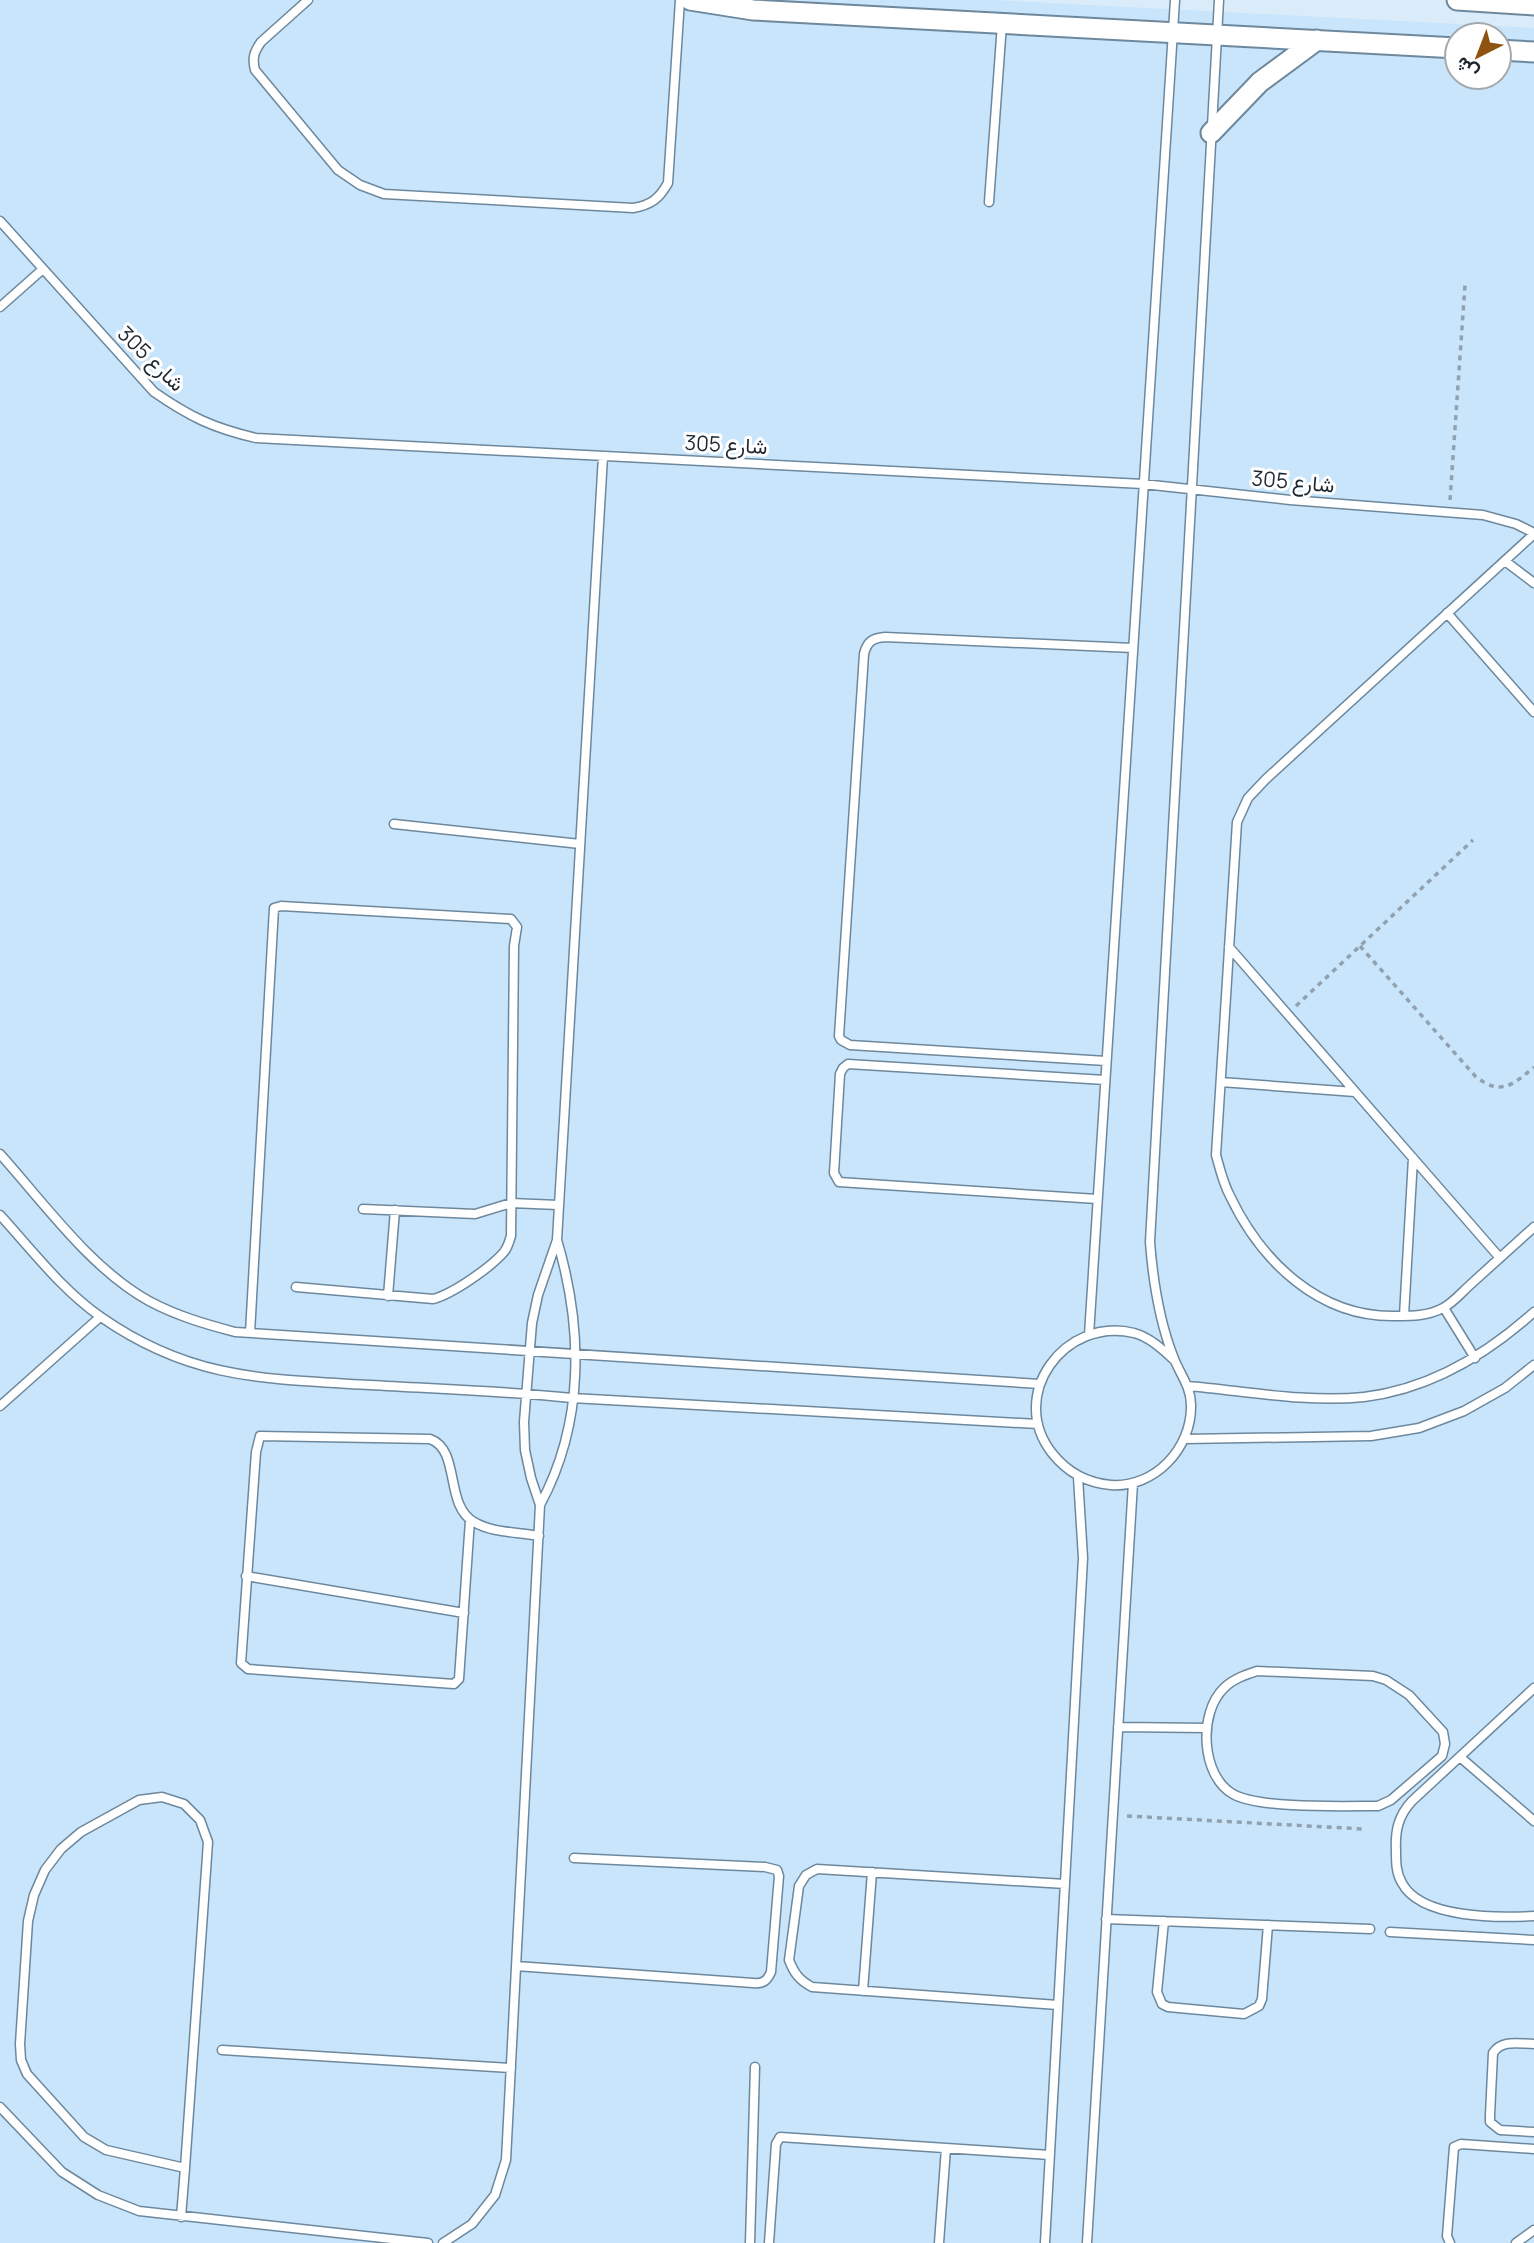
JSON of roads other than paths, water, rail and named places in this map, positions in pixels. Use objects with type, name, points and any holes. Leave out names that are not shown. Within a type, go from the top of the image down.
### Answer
[{"type":"street","points":[[690,0],[753,10],[1443,47]]},
{"type":"street","points":[[1457,0],[1534,5]]},
{"type":"street","points":[[1211,133],[1260,82],[1317,40]]},
{"type":"street","points":[[1513,51],[1534,52]]},
{"type":"lane","points":[[308,0],[261,42],[253,60],[255,70],[338,170],[360,185],[384,194],[633,208],[648,205],[661,197],[668,183],[680,0]]},
{"type":"lane","points":[[1089,1335],[1175,0]]},
{"type":"lane","points":[[1173,1359],[1156,1343],[1135,1334],[1112,1331],[1089,1335],[1072,1342],[1059,1353],[1047,1367],[1037,1397],[1038,1424],[1046,1445],[1060,1463],[1078,1477],[1096,1483],[1133,1483],[1155,1474],[1173,1458],[1185,1439],[1190,1421],[1188,1385],[1173,1359],[1157,1301],[1150,1242],[1219,0]]},
{"type":"lane","points":[[989,202],[1002,23]]},
{"type":"lane","name":"شارع 305","points":[[0,221],[154,392],[185,414],[219,429],[256,438],[1143,484],[1290,500],[1483,515],[1516,524],[1534,533]]},
{"type":"lane","points":[[0,307],[43,269]]},
{"type":"lane","points":[[540,1505],[526,1450],[524,1422],[528,1352],[538,1295],[556,1240],[603,456]]},
{"type":"lane","points":[[1534,533],[1248,798],[1237,822],[1216,1155],[1228,1193],[1245,1224],[1266,1252],[1290,1277],[1317,1297],[1347,1310],[1379,1317],[1424,1315],[1444,1308],[1534,1227]]},
{"type":"lane","points":[[1504,561],[1534,583]]},
{"type":"lane","points":[[1447,613],[1533,710]]},
{"type":"lane","points":[[1106,1060],[849,1045],[841,1040],[839,1036],[864,654],[867,645],[874,638],[885,637],[1133,648]]},
{"type":"lane","points":[[394,824],[580,844]]},
{"type":"lane","points":[[250,1334],[272,915],[277,906],[511,919],[517,927],[514,946],[510,1236],[507,1247],[496,1259],[442,1297],[422,1299],[296,1287]]},
{"type":"lane","points":[[1229,947],[1500,1258]]},
{"type":"lane","points":[[1097,1199],[839,1182],[834,1173],[840,1074],[848,1064],[1105,1080]]},
{"type":"lane","points":[[1221,1082],[1355,1091]]},
{"type":"lane","points":[[0,1154],[77,1241],[119,1280],[148,1301],[190,1320],[235,1332],[1040,1384]]},
{"type":"lane","points":[[1404,1316],[1413,1158]]},
{"type":"lane","points":[[363,1209],[475,1214],[511,1203],[558,1205]]},
{"type":"lane","points":[[388,1296],[395,1210]]},
{"type":"lane","points":[[0,1215],[71,1293],[100,1317],[143,1344],[184,1362],[227,1374],[572,1398],[1038,1424]]},
{"type":"lane","points":[[443,2243],[472,2224],[495,2195],[506,2160],[540,1505],[564,1454],[570,1426],[575,1354],[571,1296],[556,1240]]},
{"type":"lane","points":[[1444,1308],[1475,1358]]},
{"type":"lane","points":[[1188,1385],[1321,1398],[1364,1396],[1407,1388],[1448,1373],[1475,1358],[1534,1312]]},
{"type":"lane","points":[[0,1406],[100,1317]]},
{"type":"lane","points":[[1185,1439],[1371,1436],[1419,1428],[1464,1411],[1505,1388],[1534,1364]]},
{"type":"lane","points":[[470,1520],[459,1679],[454,1684],[248,1669],[244,1666],[240,1658],[257,1442],[260,1436],[429,1439],[437,1442],[446,1454],[459,1503],[470,1520],[486,1527],[538,1536]]},
{"type":"lane","points":[[1045,2243],[1083,1558],[1078,1477]]},
{"type":"lane","points":[[1087,2243],[1133,1483]]},
{"type":"lane","points":[[246,1576],[464,1613]]},
{"type":"lane","points":[[1257,1671],[1373,1676],[1399,1686],[1409,1695],[1443,1732],[1445,1744],[1442,1756],[1391,1800],[1378,1806],[1255,1803],[1232,1793],[1214,1774],[1208,1749],[1207,1728],[1212,1705],[1223,1689],[1239,1678],[1257,1671]]},
{"type":"lane","points":[[1534,1688],[1402,1811],[1395,1838],[1401,1882],[1410,1894],[1422,1903],[1459,1913],[1496,1917],[1534,1916]]},
{"type":"lane","points":[[1118,1727],[1207,1728]]},
{"type":"lane","points":[[1460,1757],[1534,1821]]},
{"type":"lane","points":[[181,2217],[185,2168],[208,1842],[200,1820],[184,1804],[162,1797],[139,1800],[81,1832],[61,1849],[45,1870],[34,1895],[28,1921],[20,2045],[21,2060],[27,2074],[84,2137],[106,2150],[185,2168]]},
{"type":"lane","points":[[516,1966],[753,1983],[768,1979],[771,1972],[779,1877],[777,1870],[765,1867],[574,1858]]},
{"type":"lane","points":[[1058,2005],[812,1987],[801,1981],[793,1971],[789,1959],[799,1886],[806,1875],[817,1869],[1065,1884]]},
{"type":"lane","points":[[863,1991],[872,1872]]},
{"type":"lane","points":[[1107,1919],[1370,1929]]},
{"type":"lane","points":[[1164,1921],[1157,1992],[1162,2004],[1168,2007],[1244,2014],[1259,2006],[1262,1998],[1268,1925]]},
{"type":"lane","points":[[1390,1932],[1534,1940]]},
{"type":"lane","points":[[1534,2044],[1503,2043],[1495,2049],[1490,2122],[1500,2130],[1534,2132]]},
{"type":"lane","points":[[222,2050],[511,2068]]},
{"type":"lane","points":[[750,2243],[755,2067]]},
{"type":"lane","points":[[0,2108],[62,2172],[98,2195],[139,2211],[428,2243]]},
{"type":"lane","points":[[769,2242],[776,2144],[780,2137],[1050,2155]]},
{"type":"lane","points":[[1450,2243],[1447,2236],[1454,2147],[1461,2144],[1534,2149]]},
{"type":"lane","points":[[939,2243],[946,2148]]},
{"type":"lane","points":[[1516,2243],[1534,2230]]}]
